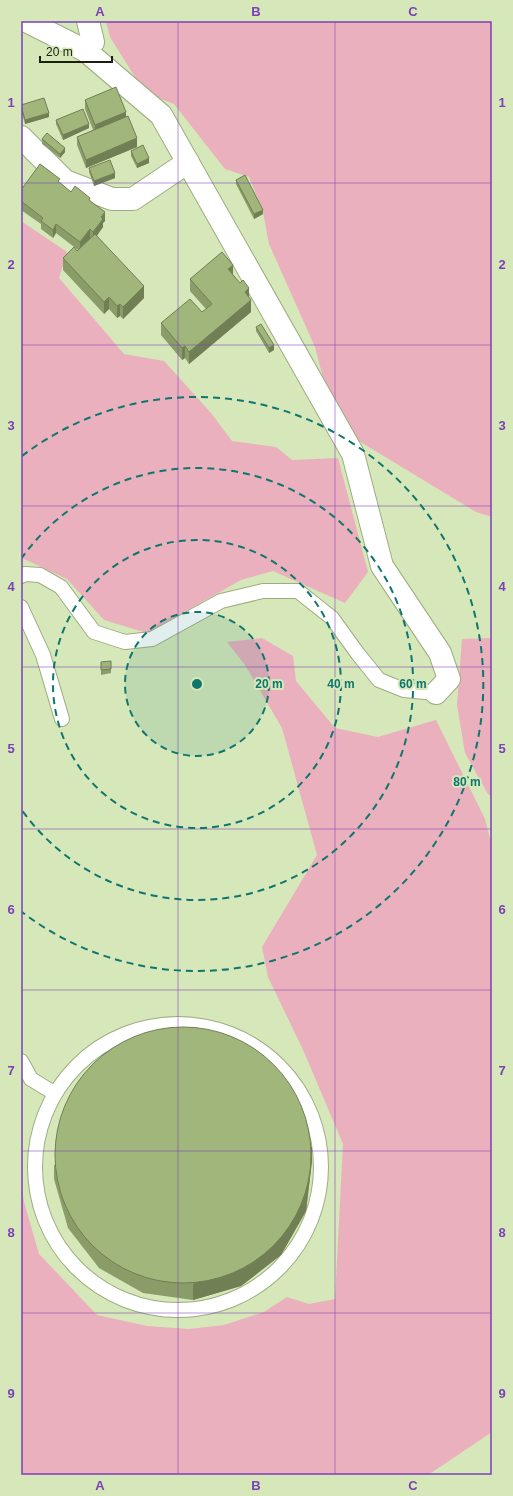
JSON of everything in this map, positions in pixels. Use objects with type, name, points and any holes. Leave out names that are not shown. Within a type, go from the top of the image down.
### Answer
[{"type":"street","points":[[26,21],[86,51],[161,114],[353,454],[382,566],[440,653],[449,679],[436,693]]},
{"type":"street","points":[[86,51],[93,42],[88,21]]},
{"type":"street","points":[[21,137],[65,181],[112,199],[133,199],[188,162]]},
{"type":"lane","points":[[21,576],[25,574],[40,575],[61,587],[94,632],[125,642],[152,639],[221,601],[263,591],[298,591],[332,618],[379,680],[404,690],[436,693]]},
{"type":"lane","points":[[21,607],[43,655],[62,719]]},
{"type":"lane","points":[[199,1023],[253,1043],[294,1081],[318,1132],[321,1189],[302,1242],[264,1284],[213,1308],[156,1311],[103,1292],[61,1254],[37,1203],[34,1146],[54,1093],[92,1050],[143,1026],[199,1023]]},
{"type":"lane","points":[[21,1061],[31,1079],[54,1093]]},
{"type":"shaded area","points":[[106,21],[492,21],[492,517],[476,512],[349,435],[332,412],[315,347],[269,244],[263,212],[249,177],[225,169],[174,104],[145,93],[110,37]]},
{"type":"shaded area","points":[[21,221],[67,252],[59,278],[124,354],[164,361],[211,413],[232,441],[276,447],[292,460],[338,458],[368,572],[345,603],[273,571],[241,580],[147,633],[104,620],[67,579],[21,557]]},
{"type":"shaded area","points":[[262,638],[293,656],[296,681],[335,728],[378,737],[436,720],[485,819],[492,847],[492,1432],[428,1475],[21,1475],[21,1182],[24,1202],[39,1254],[97,1315],[147,1326],[189,1329],[224,1325],[264,1312],[287,1297],[309,1304],[335,1299],[343,1144],[304,1052],[268,977],[262,947],[317,855],[282,728],[245,665],[227,642]]},
{"type":"shaded area","points":[[492,638],[492,797],[488,794],[465,753],[457,705],[462,639]]},
{"type":"building","points":[[116,87],[126,112],[95,125],[85,100]]},
{"type":"building","points":[[44,98],[49,113],[25,120],[21,105]]},
{"type":"building","points":[[83,109],[89,124],[63,135],[56,120]]},
{"type":"building","points":[[128,116],[137,138],[86,160],[77,137]]},
{"type":"building","points":[[47,133],[65,148],[60,154],[42,139]]},
{"type":"building","points":[[143,145],[149,158],[137,164],[131,151]]},
{"type":"building","points":[[110,160],[115,173],[94,181],[89,168]]},
{"type":"building","points":[[40,164],[60,179],[58,181],[71,192],[75,186],[90,198],[89,200],[105,212],[101,217],[103,219],[93,232],[90,229],[80,242],[56,224],[53,230],[41,221],[43,218],[21,201],[21,190]]},
{"type":"building","points":[[245,175],[263,210],[254,214],[236,180]]},
{"type":"building","points":[[95,234],[144,286],[123,307],[120,304],[117,306],[109,297],[104,302],[63,258],[74,247],[77,251]]},
{"type":"building","points":[[222,252],[233,265],[228,269],[240,283],[243,280],[249,288],[245,292],[251,300],[189,352],[185,346],[182,348],[161,323],[190,299],[202,312],[212,304],[190,279]]},
{"type":"building","points":[[261,324],[274,345],[269,348],[256,327]]},
{"type":"building","points":[[111,661],[111,669],[101,670],[101,662]]},
{"type":"building","points":[[183,1027],[208,1029],[220,1032],[243,1042],[274,1064],[296,1095],[306,1118],[309,1130],[311,1155],[309,1180],[306,1192],[296,1215],[274,1246],[243,1268],[220,1278],[208,1281],[183,1283],[158,1281],[146,1278],[123,1268],[92,1246],[70,1215],[60,1192],[57,1180],[55,1155],[57,1130],[60,1118],[70,1095],[92,1064],[123,1042],[146,1032],[158,1029]]}]
